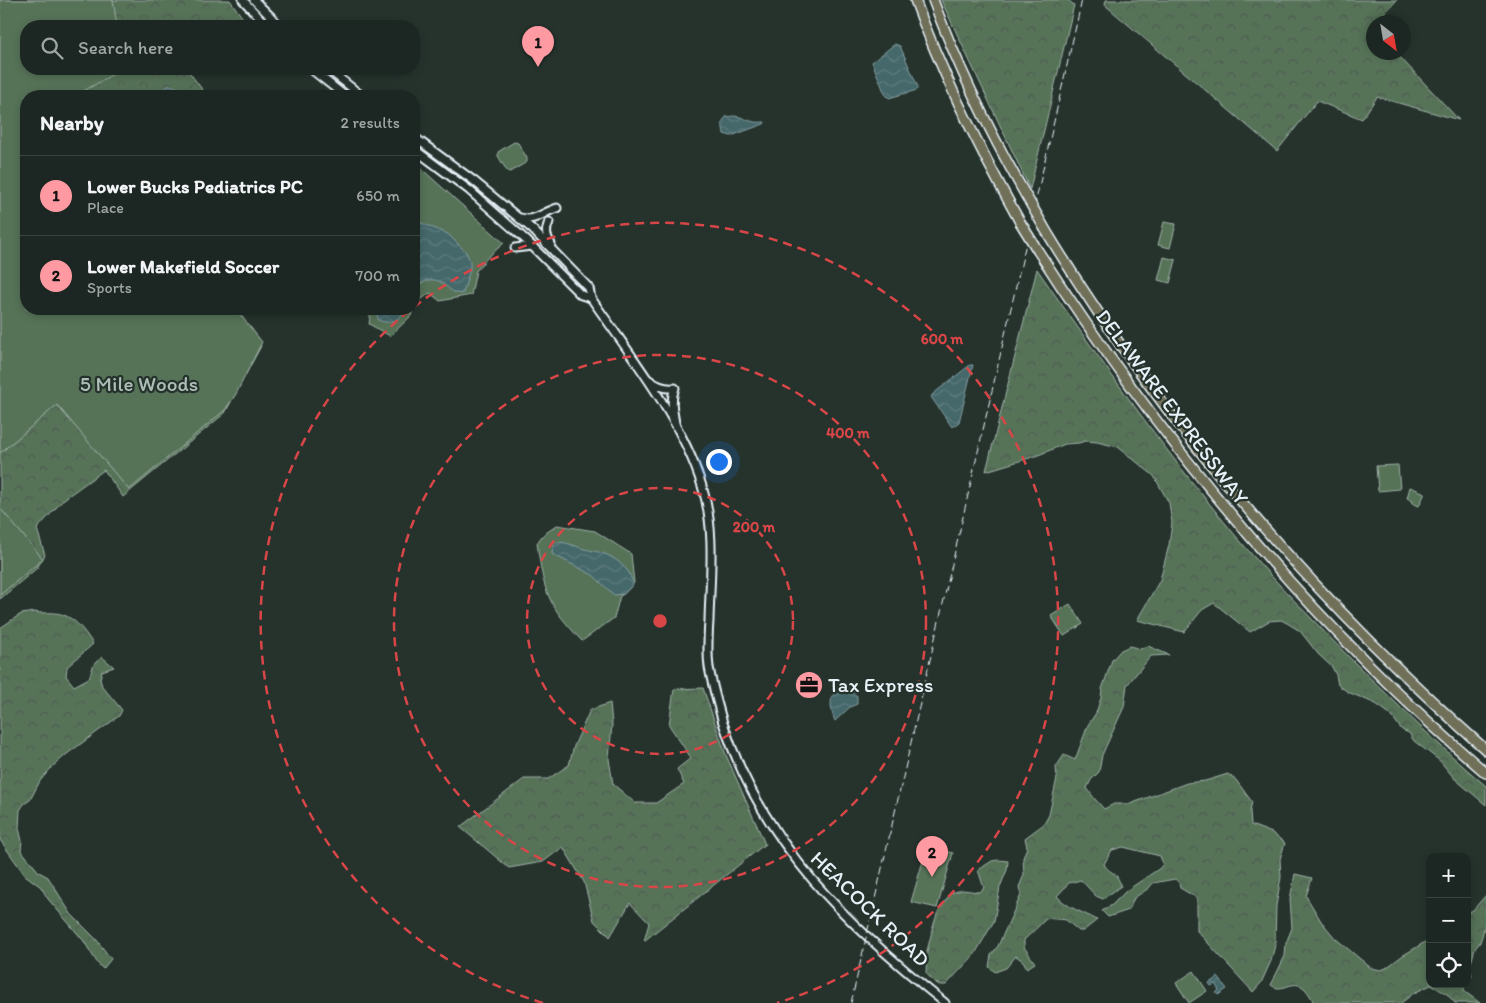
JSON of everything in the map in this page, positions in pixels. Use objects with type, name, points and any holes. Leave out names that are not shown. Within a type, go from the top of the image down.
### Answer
[{"type":"highway","name":"DELAWARE EXPRESSWAY","points":[[915,0],[962,112],[1020,222],[1122,375],[1175,446],[1248,535],[1316,610],[1368,663],[1486,773]]},
{"type":"highway","name":"DELAWARE EXPRESSWAY","points":[[933,0],[975,101],[1025,194],[1079,283],[1132,360],[1244,504],[1348,619],[1429,698],[1486,750]]},
{"type":"main road","points":[[243,0],[261,20]]},
{"type":"main road","points":[[254,0],[274,20]]},
{"type":"main road","points":[[318,75],[337,90]]},
{"type":"main road","points":[[336,75],[354,90]]},
{"type":"main road","points":[[420,141],[519,217],[555,251],[589,288],[591,298],[646,378],[676,428]]},
{"type":"main road","points":[[420,153],[469,190],[532,246],[581,296],[591,298]]},
{"type":"main road","points":[[519,217],[527,220],[536,219],[557,208]]},
{"type":"main road","points":[[549,222],[546,236],[555,251]]},
{"type":"main road","points":[[515,248],[532,246]]},
{"type":"main road","points":[[646,378],[660,387],[666,389],[675,388],[672,402],[676,428]]},
{"type":"main road","name":"HEACOCK ROAD","points":[[676,428],[698,474],[706,499],[710,524],[711,564],[709,666],[715,693],[738,763],[758,805],[801,868],[839,910],[904,970],[945,1003]]},
{"type":"green space","name":"5 Mile Woods","points":[[0,0],[230,0],[244,20],[20,20],[20,75],[191,75],[203,90],[20,90],[20,315],[238,315],[261,346],[225,413],[123,497],[104,470],[64,499],[37,529],[45,555],[37,568],[0,599]]},
{"type":"green space","name":"5 Mile Woods","points":[[0,0],[113,0],[116,20],[20,20],[20,75],[112,75],[85,90],[20,90],[20,315],[241,315],[262,342],[236,394],[225,410],[129,490],[57,405],[0,453]]},
{"type":"green space","points":[[941,0],[1068,0],[1074,5],[1030,189]]},
{"type":"green space","points":[[1106,0],[1397,0],[1383,15],[1366,15],[1366,60],[1403,60],[1459,120],[1377,97],[1362,119],[1317,101],[1277,151],[1105,5]]},
{"type":"green space","points":[[514,142],[518,143],[527,158],[527,162],[510,172],[507,171],[498,156],[498,152]]},
{"type":"green space","points":[[420,167],[504,243],[476,271],[471,295],[440,301],[430,293],[420,300]]},
{"type":"green space","points":[[1164,222],[1176,224],[1170,248],[1158,245]]},
{"type":"green space","points":[[1164,257],[1176,260],[1170,283],[1158,280]]},
{"type":"green space","points":[[1037,269],[1149,426],[1237,537],[1286,592],[1354,662],[1435,741],[1486,786],[1486,805],[1455,779],[1440,761],[1414,741],[1409,733],[1402,730],[1390,714],[1376,704],[1348,692],[1338,685],[1332,667],[1318,654],[1300,631],[1287,623],[1281,620],[1269,621],[1250,632],[1214,603],[1202,610],[1184,632],[1137,620],[1160,580],[1169,545],[1172,523],[1169,503],[1154,476],[1118,447],[1085,441],[1065,444],[1036,456],[986,471]]},
{"type":"green space","points":[[370,315],[411,315],[390,336],[369,324]]},
{"type":"green space","points":[[1398,465],[1400,489],[1378,491],[1376,466]]},
{"type":"green space","points":[[1410,487],[1425,493],[1419,506],[1407,498]]},
{"type":"green space","points":[[0,508],[43,559],[0,595]]},
{"type":"green space","points":[[557,525],[595,531],[631,554],[634,583],[620,596],[614,618],[582,641],[554,607],[542,574],[537,543],[542,536]]},
{"type":"green space","points":[[1070,604],[1083,624],[1064,636],[1051,616]]},
{"type":"green space","points":[[34,612],[67,616],[82,628],[93,644],[67,667],[66,676],[74,686],[89,678],[94,664],[102,657],[114,667],[102,671],[100,679],[102,686],[122,710],[119,716],[52,767],[40,781],[30,800],[20,810],[19,828],[22,841],[21,850],[39,872],[48,877],[71,914],[96,939],[111,959],[103,969],[83,940],[48,899],[41,887],[25,875],[0,840],[0,628],[21,614]]},
{"type":"green space","points":[[1130,646],[1140,649],[1148,646],[1169,655],[1151,656],[1127,685],[1124,707],[1102,755],[1099,772],[1091,780],[1087,788],[1104,809],[1114,804],[1130,804],[1187,783],[1205,781],[1228,774],[1236,780],[1252,802],[1250,811],[1251,825],[1272,833],[1285,843],[1280,859],[1281,877],[1276,906],[1275,945],[1271,961],[1261,983],[1253,992],[1197,931],[1197,898],[1180,888],[1179,882],[1175,879],[1153,883],[1134,898],[1129,910],[1108,917],[1102,911],[1163,864],[1160,856],[1123,847],[1112,850],[1104,864],[1108,870],[1115,874],[1121,886],[1103,899],[1096,896],[1081,880],[1069,883],[1057,896],[1070,907],[1097,920],[1083,931],[1079,931],[1066,920],[1046,919],[1024,940],[1024,947],[1035,963],[1027,968],[1023,961],[1016,956],[1006,968],[995,972],[989,967],[991,955],[998,946],[1021,895],[1019,887],[1024,875],[1023,858],[1027,847],[1025,838],[1044,824],[1049,815],[1057,778],[1056,767],[1064,755],[1075,760],[1088,725],[1096,713],[1112,660],[1121,650]]},
{"type":"green space","points":[[703,688],[726,755],[765,844],[644,941],[649,923],[630,903],[610,937],[594,921],[584,882],[563,847],[543,862],[509,868],[460,827],[524,779],[548,779],[569,765],[574,746],[590,710],[610,703],[612,724],[609,759],[613,784],[635,803],[656,803],[684,784],[677,769],[691,758],[669,725],[674,689]]},
{"type":"green space","points":[[927,847],[953,853],[937,908],[911,902]]},
{"type":"green space","points":[[992,861],[1008,861],[1007,870],[1000,887],[994,921],[975,954],[946,985],[940,985],[934,982],[926,973],[927,951],[937,914],[951,893],[962,890],[979,892],[984,888],[978,870]]},
{"type":"green space","points":[[1295,874],[1312,878],[1306,896],[1321,921],[1335,938],[1371,968],[1381,970],[1386,968],[1426,941],[1426,987],[1414,993],[1401,1003],[1314,1003],[1308,992],[1302,987],[1292,985],[1276,988],[1271,985],[1285,956],[1286,943],[1292,928],[1290,899]]},
{"type":"green space","points":[[1486,895],[1483,931],[1471,961],[1471,911]]},
{"type":"green space","points":[[1194,971],[1207,991],[1189,1003],[1176,983]]},
{"type":"green space","points":[[1436,988],[1464,988],[1464,991],[1480,1003],[1455,1003],[1447,994]]},
{"type":"water","points":[[895,44],[900,46],[918,87],[917,90],[889,98],[885,94],[872,62]]},
{"type":"water","points":[[170,85],[182,90],[163,90]]},
{"type":"water","points":[[733,116],[755,122],[765,122],[731,136],[724,134],[723,120],[726,117]]},
{"type":"water","points":[[420,222],[448,234],[466,252],[470,261],[470,269],[463,293],[452,291],[438,281],[424,282],[420,284]]},
{"type":"water","points":[[377,315],[401,315],[390,322],[378,320]]},
{"type":"water","points":[[970,365],[973,365],[959,422],[952,427],[931,397]]},
{"type":"water","points":[[557,542],[568,543],[612,557],[627,570],[634,583],[624,594],[614,595],[593,575],[552,554],[553,546]]},
{"type":"water","points":[[845,686],[857,696],[857,704],[850,707],[835,721],[831,700],[835,692]]},
{"type":"water","points":[[1218,977],[1227,989],[1218,995],[1216,993],[1219,990],[1215,984],[1211,986],[1209,983]]},
{"type":"railway","points":[[851,1003],[1082,0]]},
{"type":"place","name":"Lower Bucks Pediatrics PC","points":[[538,67]]},
{"type":"place","name":"Tax Express","points":[[809,685]]},
{"type":"place","name":"Lower Makefield Soccer","points":[[932,877]]}]
